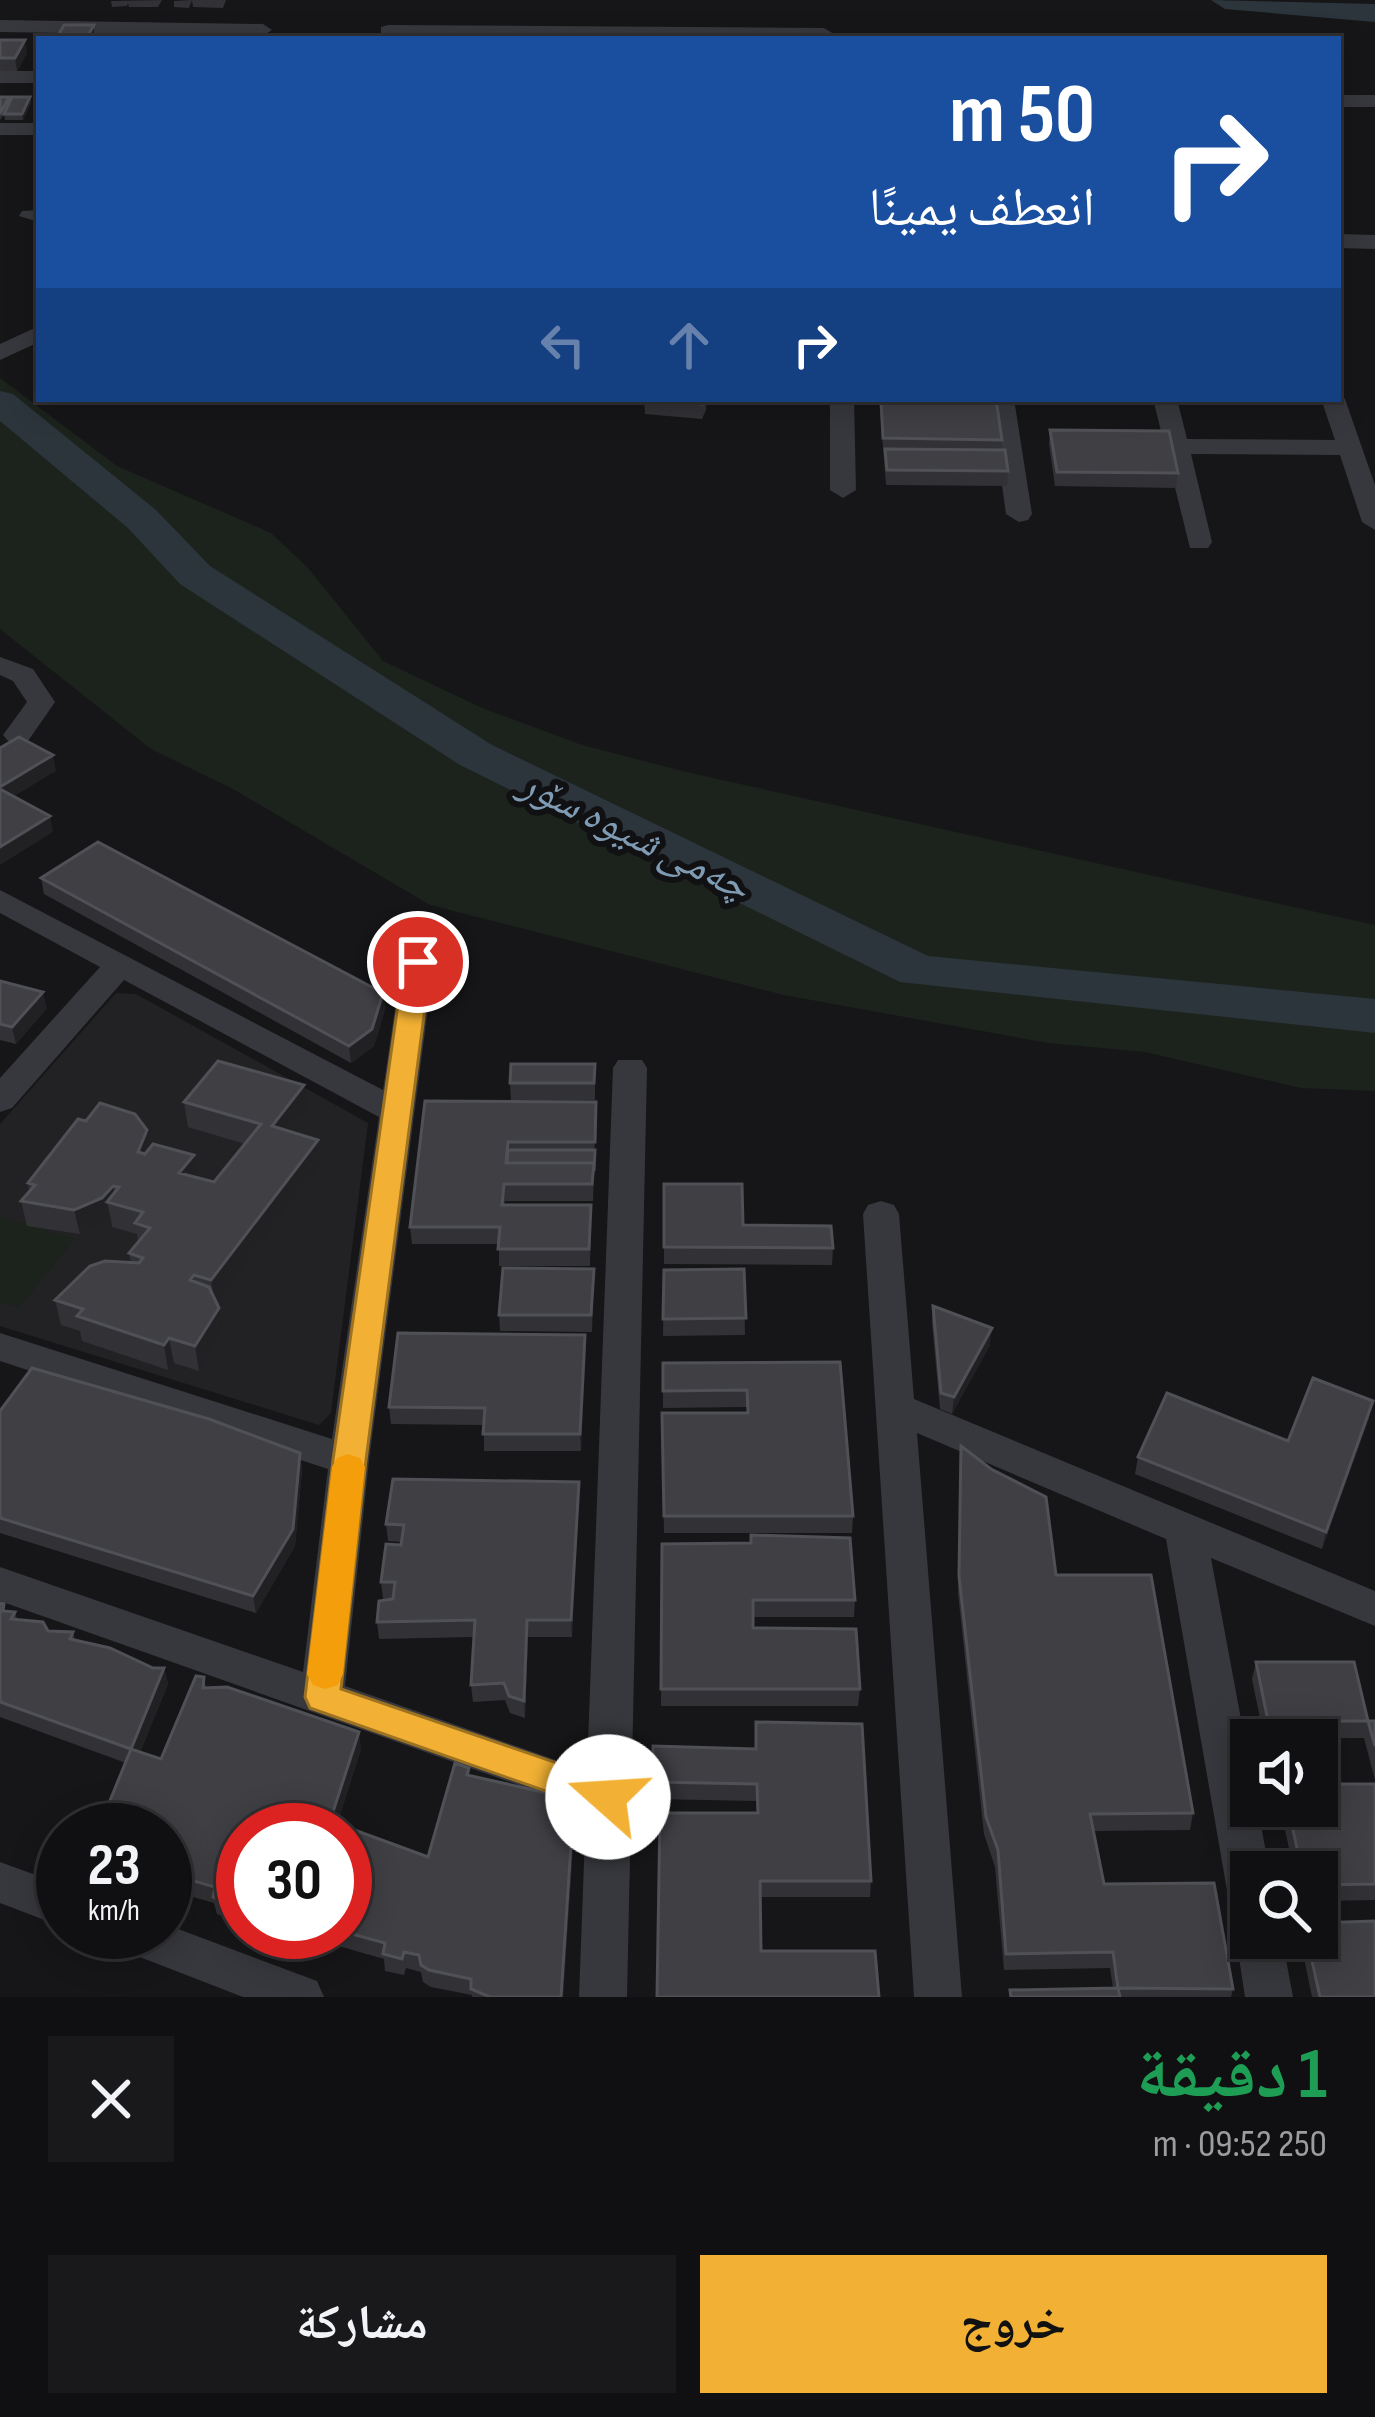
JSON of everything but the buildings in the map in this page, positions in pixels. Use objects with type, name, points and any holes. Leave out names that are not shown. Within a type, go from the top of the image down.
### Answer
[{"type":"street","points":[[0,26],[264,28]]},
{"type":"street","points":[[389,28],[513,35],[824,30]]},
{"type":"street","points":[[0,77],[36,77]]},
{"type":"street","points":[[1341,101],[1373,106]]},
{"type":"street","points":[[0,129],[36,129]]},
{"type":"street","points":[[1341,242],[1375,242]]},
{"type":"street","points":[[842,402],[843,490]]},
{"type":"street","points":[[1002,402],[1019,514]]},
{"type":"street","points":[[1167,402],[1199,542]]},
{"type":"street","points":[[1334,402],[1373,510]]},
{"type":"street","points":[[1177,446],[1350,448]]},
{"type":"street","points":[[0,665],[23,675],[40,702],[18,735]]},
{"type":"street","points":[[0,900],[395,1111]]},
{"type":"street","points":[[322,1697],[349,1460],[418,962]]},
{"type":"street","points":[[0,1100],[120,964]]},
{"type":"street","points":[[603,1997],[630,1068]]},
{"type":"street","points":[[881,1214],[938,1997]]},
{"type":"street","points":[[0,1347],[349,1460]]},
{"type":"street","points":[[896,1408],[1375,1609]]},
{"type":"street","points":[[1185,1529],[1243,1851]]},
{"type":"street","points":[[0,1585],[608,1797]]},
{"type":"street","points":[[0,1882],[36,1896]]},
{"type":"street","points":[[192,1956],[300,1997]]},
{"type":"street","points":[[1263,1959],[1269,1997]]},
{"type":"shaded area","points":[[0,378],[117,466],[271,533],[308,568],[383,661],[482,708],[582,745],[686,772],[1375,925],[1375,1091],[1301,1088],[1145,1052],[1048,1043],[784,995],[430,905],[233,789],[151,749],[0,629]]},
{"type":"shaded area","points":[[116,993],[136,994],[368,1123],[331,1413],[319,1425],[0,1326],[0,1124]]},
{"type":"shaded area","points":[[0,1216],[75,1239],[19,1308],[0,1302]]},
{"type":"waterway","points":[[1225,0],[1375,13]]},
{"type":"waterway","name":"چەمی شیوە سۆر","points":[[0,402],[142,519],[195,575],[476,755],[918,971],[1375,1016]]},
{"type":"slow traffic","points":[[325,1674],[348,1467]]},
{"type":"route","points":[[418,962],[349,1460],[322,1697],[608,1797]]}]
